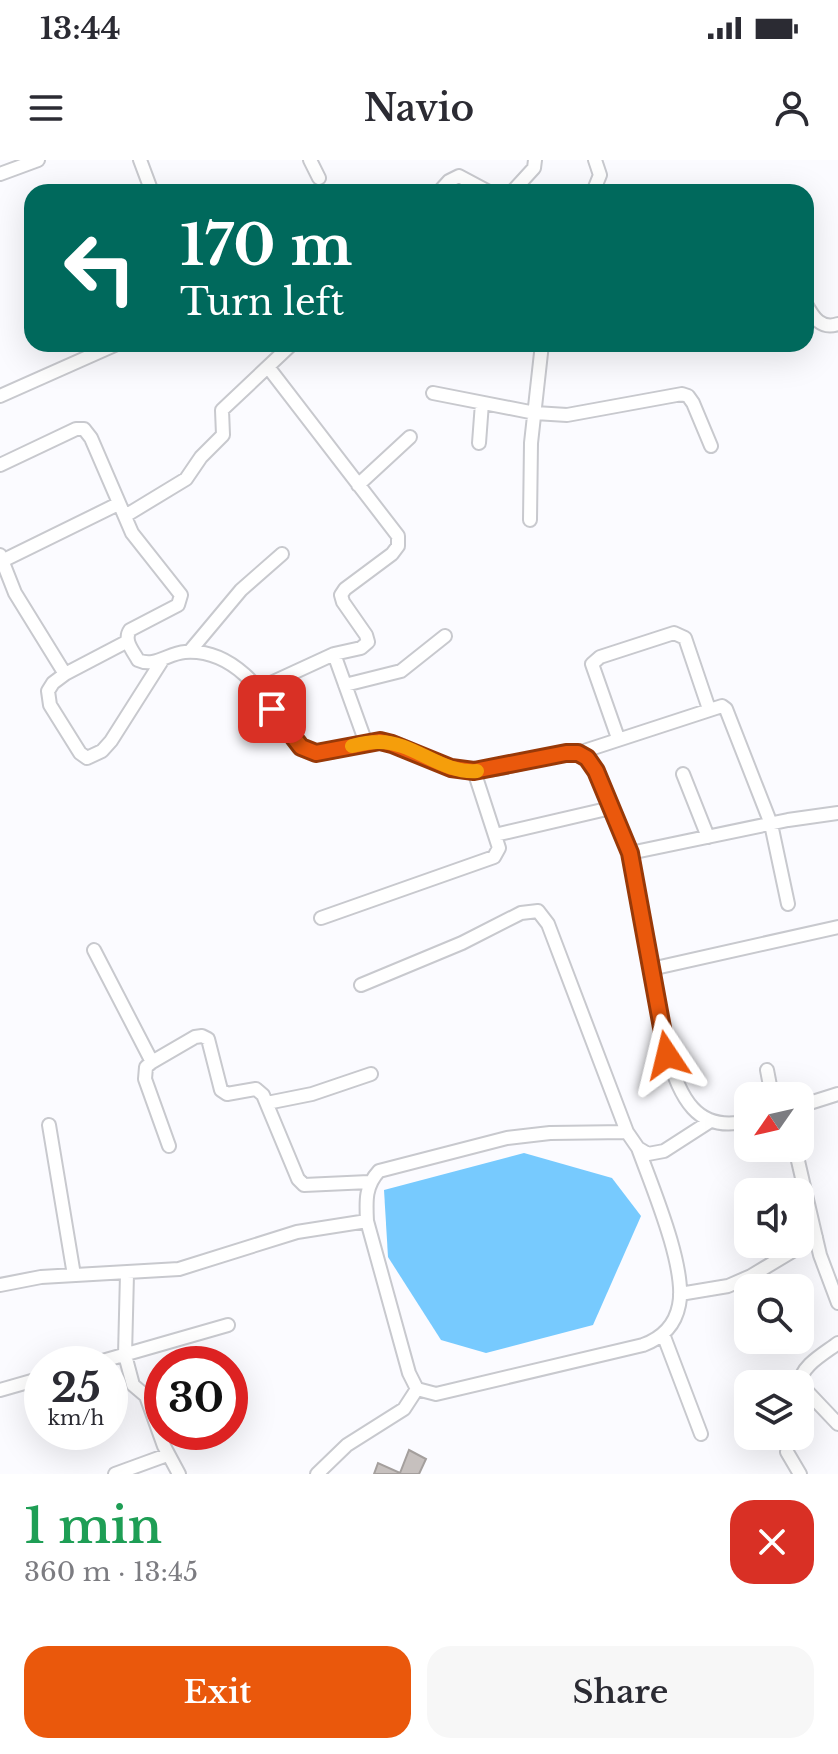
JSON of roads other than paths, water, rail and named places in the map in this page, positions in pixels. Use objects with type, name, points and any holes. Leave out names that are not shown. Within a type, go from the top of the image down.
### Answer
[{"type":"street","points":[[0,174],[38,160]]},
{"type":"street","points":[[140,160],[149,184]]},
{"type":"street","points":[[310,160],[319,178]]},
{"type":"street","points":[[519,184],[534,168],[535,160]]},
{"type":"street","points":[[595,160],[600,175],[596,184]]},
{"type":"street","points":[[446,184],[459,176],[474,184]]},
{"type":"street","points":[[814,318],[831,327],[838,324]]},
{"type":"street","points":[[0,396],[99,352]]},
{"type":"street","points":[[125,516],[186,479],[201,457],[223,435],[222,410],[284,352]]},
{"type":"street","points":[[530,520],[530,467],[541,352]]},
{"type":"street","points":[[258,689],[334,654],[361,648],[368,642],[341,595],[398,546],[398,536],[268,367]]},
{"type":"street","points":[[433,393],[535,413],[567,415],[682,394],[693,403],[711,446]]},
{"type":"street","points":[[479,443],[482,403]]},
{"type":"street","points":[[0,465],[76,429],[84,429],[140,545],[181,595],[178,605],[127,634],[138,660],[145,664],[190,651],[238,666],[307,751],[324,753],[380,741],[451,768],[474,771],[566,753],[583,755],[618,738],[722,706],[726,709],[771,824],[788,904]]},
{"type":"street","points":[[358,485],[410,437]]},
{"type":"street","points":[[65,674],[15,593],[1,558],[118,504]]},
{"type":"street","points":[[190,651],[241,590],[282,554]]},
{"type":"street","points":[[618,738],[592,664],[600,657],[674,633],[685,638],[709,709]]},
{"type":"street","points":[[345,685],[401,671],[445,636]]},
{"type":"street","points":[[128,641],[65,674],[48,691],[50,705],[80,753],[87,758],[102,751],[111,741],[163,659]]},
{"type":"street","points":[[334,654],[366,743]]},
{"type":"street","points":[[583,755],[596,771],[630,853],[667,1055],[677,1085],[688,1104],[709,1122],[734,1123]]},
{"type":"street","points":[[321,918],[494,857],[499,848],[474,771]]},
{"type":"street","points":[[683,774],[708,837]]},
{"type":"street","points":[[495,835],[611,808]]},
{"type":"street","points":[[630,853],[838,813]]},
{"type":"street","points":[[361,985],[462,943],[521,913],[538,911],[548,924],[627,1132],[638,1148],[668,1230],[680,1294],[674,1321],[663,1334],[643,1345],[436,1394],[417,1389],[409,1373],[367,1221],[369,1182],[379,1171],[392,1166],[507,1138],[550,1133],[627,1132]]},
{"type":"street","points":[[651,969],[838,927]]},
{"type":"street","points":[[94,950],[152,1062]]},
{"type":"street","points":[[169,1146],[145,1079],[146,1067],[195,1037],[202,1036],[208,1039],[212,1047],[216,1081],[221,1090],[227,1094],[256,1089],[267,1103],[298,1179],[304,1185],[369,1182]]},
{"type":"street","points":[[767,1070],[769,1082]]},
{"type":"street","points":[[267,1103],[312,1094],[371,1074]]},
{"type":"street","points":[[814,1102],[838,1094]]},
{"type":"street","points":[[638,1148],[648,1154],[664,1151],[709,1122]]},
{"type":"street","points":[[49,1125],[74,1275]]},
{"type":"street","points":[[798,1162],[816,1237],[838,1303]]},
{"type":"street","points":[[0,1285],[41,1277],[179,1269],[297,1232],[367,1221]]},
{"type":"street","points":[[680,1294],[728,1286],[751,1276],[816,1237]]},
{"type":"street","points":[[125,1346],[127,1274]]},
{"type":"street","points":[[128,1354],[228,1325]]},
{"type":"street","points":[[663,1334],[701,1434]]},
{"type":"street","points":[[838,1343],[803,1371],[800,1384],[838,1424]]},
{"type":"street","points":[[128,1366],[133,1385],[146,1396],[167,1455],[179,1474]]},
{"type":"street","points":[[0,1390],[24,1383]]},
{"type":"street","points":[[317,1474],[347,1445],[404,1409],[417,1389]]},
{"type":"street","points":[[787,1452],[800,1474]]},
{"type":"street","points":[[115,1474],[167,1455]]},
{"type":"water","points":[[524,1153],[612,1178],[641,1216],[593,1325],[486,1353],[441,1340],[388,1257],[384,1190]]}]
